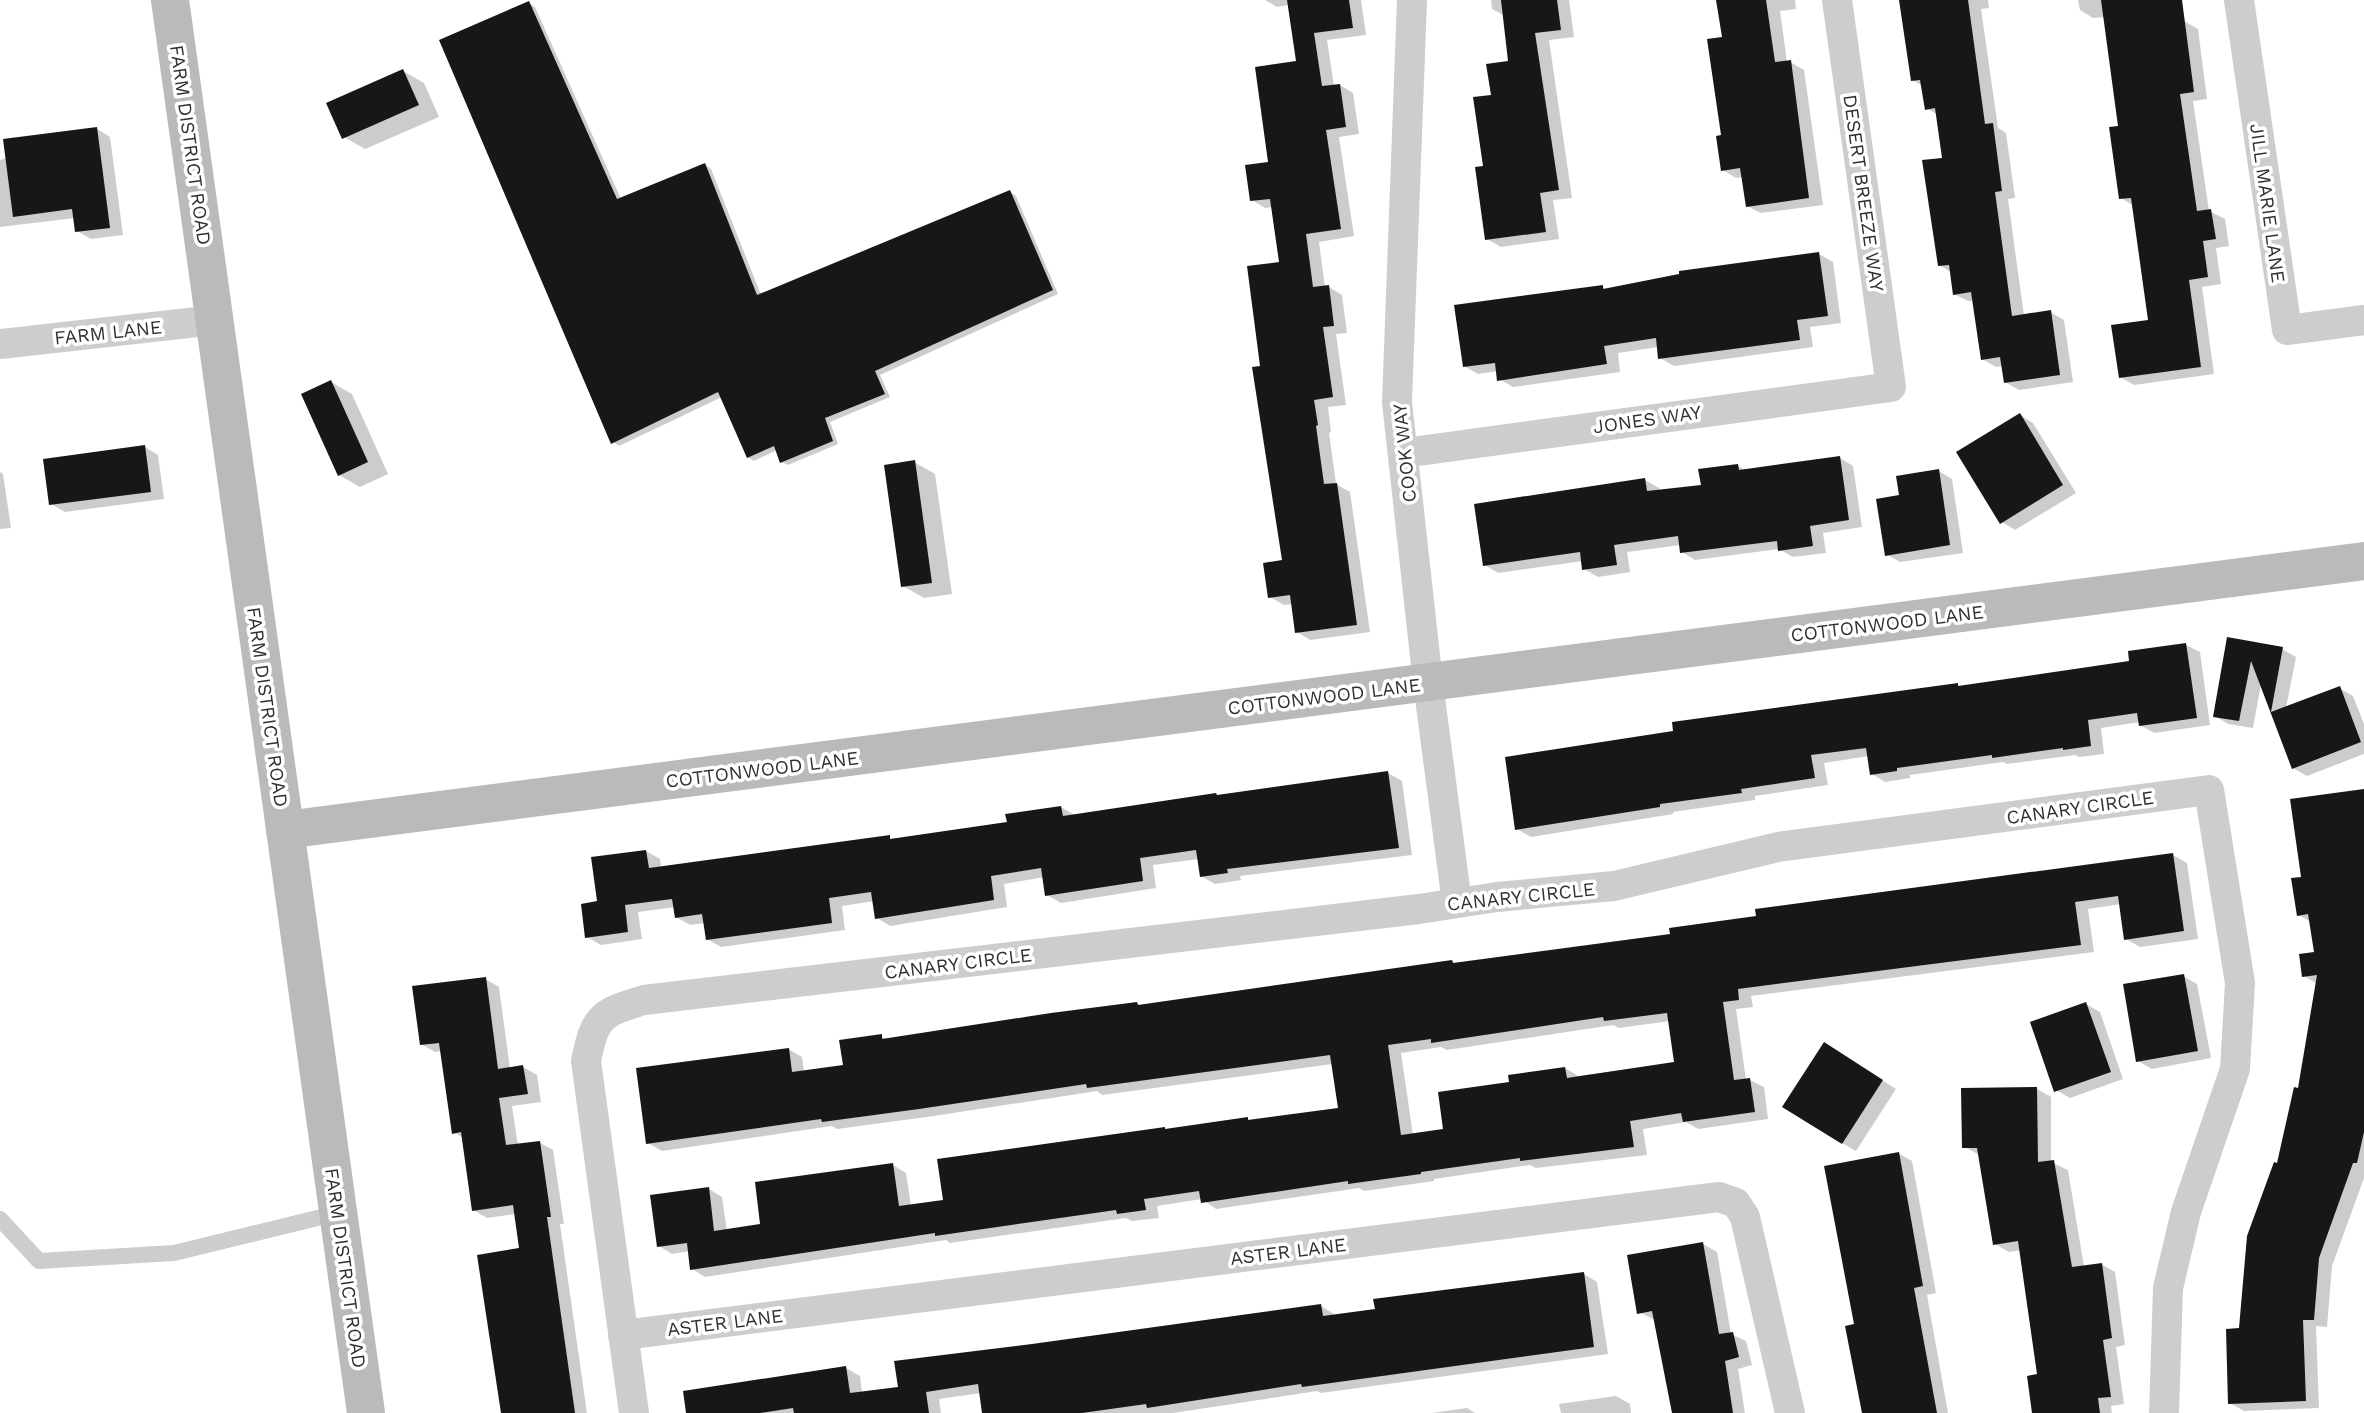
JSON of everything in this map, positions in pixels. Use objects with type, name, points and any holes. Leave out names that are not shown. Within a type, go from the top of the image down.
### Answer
[{"type":"main road","name":"FARM DISTRICT ROAD","points":[[170,0],[366,1413]]},
{"type":"main road","name":"COTTONWOOD LANE","points":[[285,830],[2364,561]]},
{"type":"street","name":"COOK WAY","points":[[1412,0],[1397,402],[1428,682],[1457,903]]},
{"type":"street","name":"DESERT BREEZE WAY","points":[[1837,0],[1891,387]]},
{"type":"street","name":"JILL MARIE LANE","points":[[2239,0],[2287,330],[2364,320]]},
{"type":"street","name":"FARM LANE","points":[[0,344],[215,320]]},
{"type":"street","name":"JONES WAY","points":[[1404,453],[1891,387]]},
{"type":"street","name":"CANARY CIRCLE","points":[[634,1413],[586,1061],[599,1018],[621,1007],[644,1000],[1497,897],[1614,886],[1778,847],[2209,790],[2240,983],[2235,1069],[2186,1212],[2168,1289],[2164,1413]]},
{"type":"street","name":"ASTER LANE","points":[[622,1335],[1719,1197],[1736,1203],[1745,1217],[1790,1413]]},
{"type":"lane","points":[[0,1219],[39,1261],[174,1252],[338,1213]]},
{"type":"building","points":[[1287,0],[1349,0],[1353,28],[1314,33],[1322,86],[1340,84],[1346,127],[1326,130],[1341,229],[1306,234],[1313,287],[1329,285],[1334,326],[1323,327],[1333,397],[1314,400],[1316,426],[1324,484],[1337,483],[1357,625],[1295,633],[1290,595],[1268,598],[1263,563],[1282,560],[1252,367],[1260,366],[1247,266],[1279,262],[1270,199],[1250,201],[1245,165],[1268,162],[1255,67],[1296,61]]},
{"type":"building","points":[[1501,0],[1557,0],[1561,30],[1535,33],[1559,190],[1540,193],[1546,232],[1485,240],[1475,167],[1483,166],[1473,97],[1491,95],[1486,64],[1508,61]]},
{"type":"building","points":[[1716,0],[1766,0],[1775,62],[1791,60],[1809,198],[1746,207],[1740,168],[1721,171],[1716,136],[1721,135],[1707,39],[1722,37]]},
{"type":"building","points":[[1899,0],[1968,0],[1985,124],[1993,123],[2002,191],[1995,192],[2012,316],[2051,310],[2060,375],[2004,383],[2000,357],[1981,360],[1971,292],[1953,295],[1949,265],[1938,266],[1922,160],[1942,158],[1935,108],[1925,110],[1920,80],[1911,81]]},
{"type":"building","points":[[2101,0],[2182,0],[2194,92],[2180,94],[2197,211],[2211,209],[2216,239],[2203,241],[2208,277],[2189,280],[2201,367],[2119,378],[2111,325],[2148,320],[2131,198],[2119,199],[2109,127],[2118,126]]},
{"type":"building","points":[[529,1],[617,199],[705,163],[757,295],[1010,190],[1053,290],[875,371],[885,394],[825,418],[833,441],[780,463],[774,446],[747,458],[718,392],[611,444],[439,40]]},
{"type":"building","points":[[403,69],[419,105],[342,139],[326,103]]},
{"type":"building","points":[[97,127],[110,228],[75,232],[72,209],[13,217],[3,139]]},
{"type":"building","points":[[1819,252],[1828,316],[1797,320],[1800,340],[1658,359],[1656,338],[1604,346],[1607,364],[1497,381],[1495,363],[1463,367],[1454,305],[1603,285],[1603,289],[1679,274],[1679,271]]},
{"type":"building","points":[[331,380],[368,462],[338,476],[301,394]]},
{"type":"building","points":[[2020,413],[2063,485],[2000,524],[1956,452]]},
{"type":"building","points":[[145,445],[151,492],[49,505],[43,459]]},
{"type":"building","points":[[1840,456],[1849,520],[1810,526],[1813,546],[1778,551],[1777,541],[1680,553],[1678,536],[1614,545],[1617,565],[1582,570],[1580,552],[1483,566],[1474,504],[1645,478],[1647,491],[1701,485],[1698,469],[1738,464],[1739,470]]},
{"type":"building","points":[[915,460],[932,583],[901,587],[884,465]]},
{"type":"building","points":[[1939,469],[1950,545],[1885,556],[1876,499],[1899,495],[1896,476]]},
{"type":"building","points":[[2227,637],[2283,647],[2271,712],[2340,686],[2361,742],[2292,769],[2251,661],[2239,721],[2213,717]]},
{"type":"building","points":[[2186,643],[2197,718],[2139,726],[2137,713],[2088,720],[2091,746],[1992,758],[1992,755],[1897,768],[1897,771],[1870,775],[1866,748],[1811,755],[1815,778],[1741,789],[1742,793],[1660,804],[1660,807],[1515,830],[1505,757],[1673,731],[1672,722],[1958,683],[1958,686],[2129,661],[2128,651]]},
{"type":"building","points":[[1388,771],[1399,848],[1227,869],[1228,873],[1200,877],[1196,850],[1140,858],[1143,881],[1045,896],[1041,868],[991,876],[994,900],[875,919],[871,892],[829,898],[832,923],[706,940],[702,914],[675,918],[672,899],[625,905],[628,932],[585,938],[581,904],[597,901],[591,857],[646,850],[649,868],[1007,822],[1005,814],[1061,806],[1063,816]]},
{"type":"building","points":[[2364,789],[2364,1132],[2357,1163],[2353,1163],[2319,1258],[2314,1320],[2303,1320],[2306,1401],[2228,1404],[2226,1329],[2239,1328],[2247,1236],[2274,1162],[2277,1163],[2294,1087],[2298,1088],[2317,975],[2302,977],[2299,954],[2314,952],[2308,914],[2297,916],[2291,878],[2301,877],[2290,799]]},
{"type":"building","points":[[2173,853],[2184,931],[2124,940],[2118,896],[2075,902],[2081,945],[1738,989],[1739,1000],[1723,1002],[1734,1080],[1750,1078],[1755,1112],[1683,1122],[1681,1113],[1630,1121],[1634,1147],[1520,1161],[1520,1158],[1201,1203],[1199,1191],[1144,1199],[1146,1210],[1117,1214],[1116,1210],[935,1236],[935,1233],[690,1270],[687,1243],[657,1247],[650,1195],[709,1187],[714,1231],[760,1224],[755,1182],[893,1163],[899,1206],[943,1200],[937,1159],[1165,1127],[1248,1117],[1248,1120],[1338,1108],[1330,1055],[1087,1088],[1086,1084],[919,1109],[822,1122],[821,1119],[646,1144],[636,1068],[789,1048],[792,1072],[843,1065],[839,1040],[882,1034],[882,1039],[1051,1013],[1137,1002],[1138,1005],[1452,960],[1453,963],[1670,934],[1669,928],[1756,916],[1755,909]],"holes":[[[1667,1013],[1674,1062],[1567,1078],[1565,1067],[1508,1075],[1509,1082],[1438,1092],[1443,1129],[1401,1135],[1388,1045],[1431,1039],[1431,1043],[1603,1017],[1604,1021]]]},
{"type":"building","points":[[2184,974],[2198,1051],[2136,1062],[2123,984]]},
{"type":"building","points":[[486,977],[498,1069],[523,1065],[528,1094],[499,1098],[506,1145],[540,1141],[551,1217],[547,1217],[575,1413],[501,1413],[477,1255],[519,1248],[513,1205],[472,1211],[461,1132],[452,1134],[439,1043],[420,1045],[412,986]]},
{"type":"building","points":[[2086,1002],[2111,1072],[2054,1092],[2030,1022]]},
{"type":"building","points":[[1824,1042],[1883,1080],[1842,1144],[1782,1107]]},
{"type":"building","points":[[2037,1087],[2038,1162],[2054,1160],[2072,1267],[2102,1263],[2112,1338],[2103,1340],[2111,1397],[2098,1398],[2100,1413],[2032,1413],[2027,1376],[2037,1374],[2018,1241],[1993,1245],[1977,1148],[1962,1148],[1961,1088]]},
{"type":"building","points":[[1899,1152],[1923,1286],[1914,1288],[1937,1413],[1862,1413],[1845,1326],[1854,1324],[1824,1166]]},
{"type":"building","points":[[1703,1242],[1719,1334],[1733,1332],[1739,1357],[1725,1361],[1733,1413],[1672,1413],[1652,1311],[1637,1314],[1627,1255]]},
{"type":"building","points":[[1584,1272],[1594,1347],[1302,1387],[1301,1384],[1147,1408],[1146,1404],[1082,1413],[982,1413],[978,1384],[926,1392],[929,1413],[794,1413],[793,1408],[760,1413],[686,1413],[683,1391],[846,1366],[850,1393],[898,1387],[894,1361],[1321,1304],[1323,1316],[1375,1309],[1373,1299]]}]
